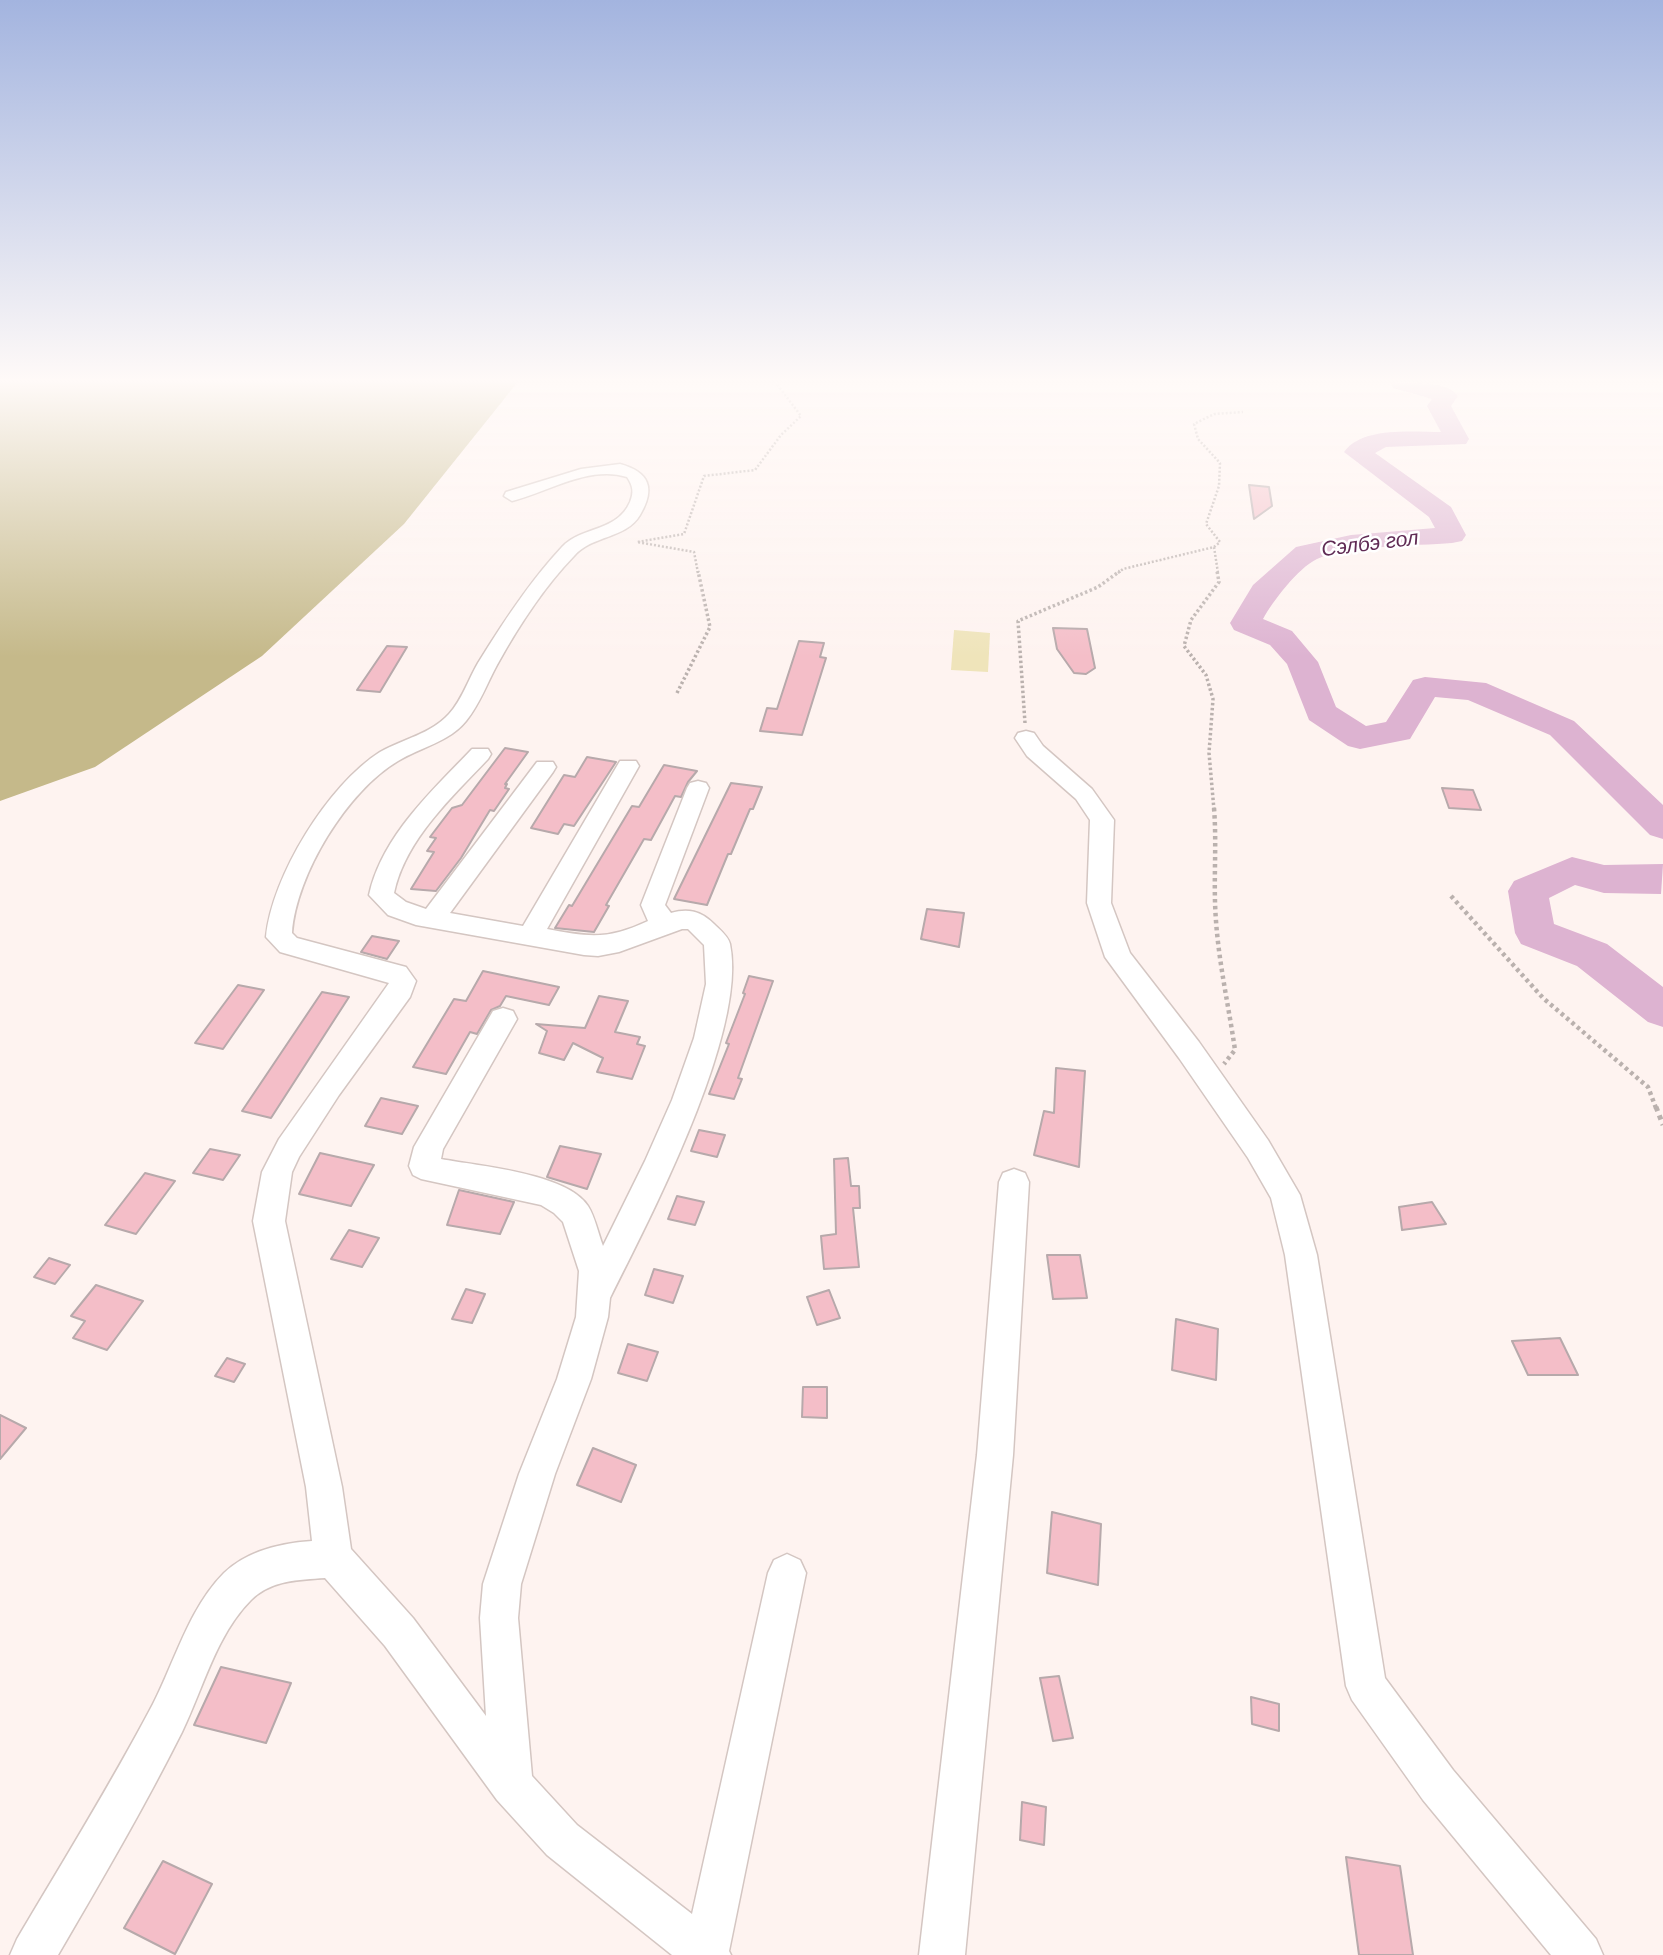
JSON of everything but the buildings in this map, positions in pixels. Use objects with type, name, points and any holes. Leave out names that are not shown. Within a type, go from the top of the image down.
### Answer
[{"type":"street","points":[[512,496],[581,474]]},
{"type":"street","points":[[634,474],[640,485],[640,495],[631,519],[622,526],[576,542],[518,619],[452,724],[381,762],[326,825],[290,889],[279,925],[279,937],[289,945],[397,974],[403,981],[401,990],[329,1087],[289,1148],[277,1172],[270,1221],[321,1473],[333,1558],[399,1632],[512,1785],[562,1840],[707,1954],[787,1573]]},
{"type":"street","points":[[1026,738],[1035,751],[1084,794],[1102,820],[1103,852],[1099,903],[1118,957],[1211,1081],[1258,1149],[1284,1195],[1301,1255],[1366,1686],[1438,1785],[1580,1955]]},
{"type":"street","points":[[480,754],[430,808],[388,869],[381,895],[389,905],[401,912],[530,936],[603,946],[639,936],[665,923],[689,919],[701,922],[712,932],[722,972],[713,1018],[698,1070],[671,1134],[593,1296]]},
{"type":"street","points":[[530,936],[628,766]]},
{"type":"street","points":[[433,918],[545,767]]},
{"type":"street","points":[[665,923],[654,911],[653,905],[698,788]]},
{"type":"street","points":[[503,1018],[429,1147],[424,1166],[432,1170],[547,1193],[565,1203],[576,1214],[594,1271],[592,1317],[502,1584],[499,1618],[512,1785]]},
{"type":"street","points":[[942,1955],[995,1455],[1014,1182]]},
{"type":"street","points":[[33,1955],[82,1874],[167,1717],[215,1618],[236,1588],[255,1573],[282,1562],[333,1558]]},
{"type":"path","points":[[677,693],[710,626],[694,552],[637,542],[684,534],[704,476],[719,474]]},
{"type":"path","points":[[1026,738],[1018,621],[1098,587],[1123,569],[1214,547],[1220,542],[1206,523],[1219,485],[1219,474]]},
{"type":"path","points":[[1211,1081],[1235,1050],[1216,925],[1213,874],[1217,841],[1209,753],[1213,699],[1206,675],[1184,646],[1191,620],[1219,582],[1214,547]]},
{"type":"path","points":[[1451,896],[1543,998],[1648,1087],[1663,1125]]},
{"type":"shaded area","points":[[0,474],[444,474],[404,524],[262,656],[95,767],[0,801]]},
{"type":"shaded area","points":[[954,630],[990,633],[988,672],[951,670]]},
{"type":"waterway","name":"Сэлбэ гол","points":[[1388,474],[1441,513],[1452,535],[1351,543],[1306,553],[1264,591],[1245,623],[1281,638],[1302,662],[1321,713],[1360,738],[1398,731],[1425,687],[1474,690],[1562,728],[1663,826]]},
{"type":"waterway","name":"Сэлбэ гол","points":[[1663,878],[1604,879],[1572,871],[1528,891],[1535,933],[1592,955],[1663,1010]]}]
